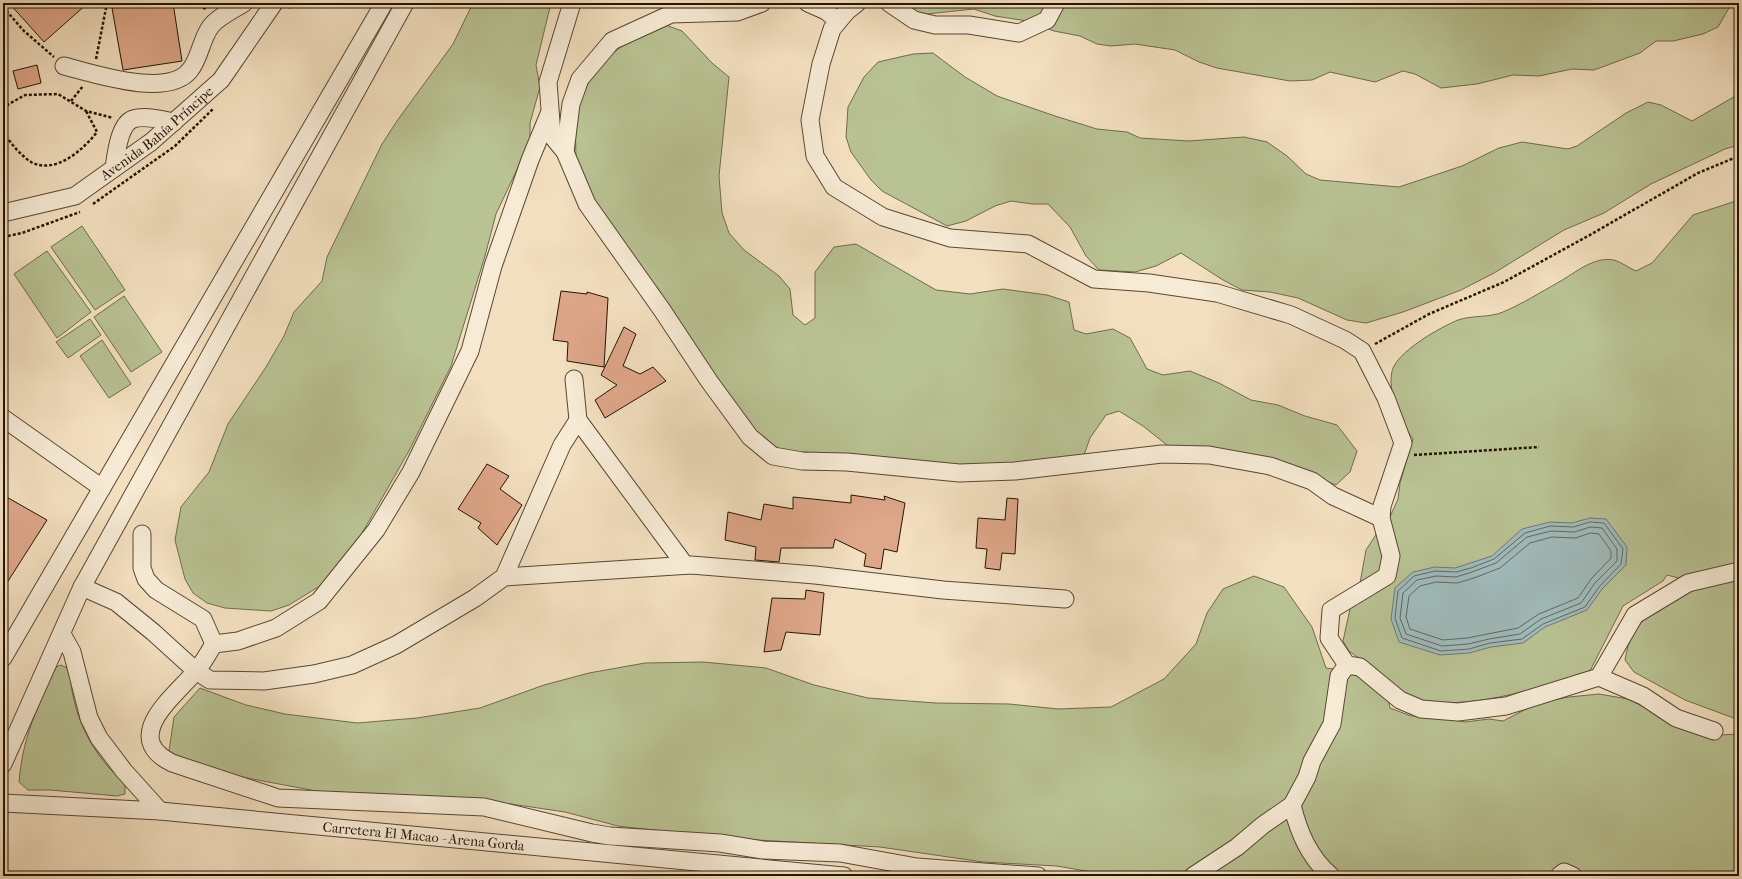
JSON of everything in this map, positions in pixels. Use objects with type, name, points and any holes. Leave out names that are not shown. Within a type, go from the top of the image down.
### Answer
[{"type":"street","points":[[64,66],[129,83],[162,83],[179,79],[190,71],[211,26],[244,3]]},
{"type":"street","name":"Avenida Bahía Príncipe","points":[[3,213],[75,196],[151,142],[221,80],[274,3]]},
{"type":"street","points":[[3,658],[384,3]]},
{"type":"street","points":[[3,764],[82,587],[405,3]]},
{"type":"street","points":[[572,3],[548,82],[552,136],[565,152],[587,204],[662,310],[709,381],[750,437],[773,456],[802,461],[847,462],[959,473],[1015,471],[1162,454],[1209,456],[1270,466],[1291,473],[1312,481],[1333,496],[1381,518]]},
{"type":"street","points":[[565,152],[571,104],[580,79],[612,41],[671,14],[737,12],[762,3]]},
{"type":"street","points":[[808,3],[826,11],[838,21]]},
{"type":"street","points":[[857,3],[847,11],[832,29],[821,64],[810,120],[815,156],[834,187],[883,217],[950,238],[1028,244],[1094,279],[1149,283],[1217,293],[1291,315],[1345,340],[1362,351],[1383,392],[1403,444],[1382,506],[1381,518],[1391,556],[1387,576],[1331,610],[1329,638],[1347,665],[1360,667],[1400,700],[1407,703],[1421,708],[1458,712],[1506,706],[1599,677],[1643,696],[1676,718],[1714,732]]},
{"type":"street","points":[[889,3],[914,20],[935,25],[969,25],[1020,33],[1047,20],[1056,3]]},
{"type":"street","points":[[550,111],[530,160],[493,266],[470,350],[411,472],[376,530],[319,601],[276,628],[238,641],[214,644],[196,671],[156,716],[149,732],[153,748],[162,758],[172,763],[278,798],[484,807],[610,836],[720,843],[762,850],[840,853],[882,862],[925,868],[1038,876]]},
{"type":"street","points":[[114,168],[116,147],[126,125],[133,119],[151,118],[174,122]]},
{"type":"street","points":[[574,379],[578,420],[685,566]]},
{"type":"street","points":[[3,418],[102,488]]},
{"type":"street","points":[[82,587],[116,602],[153,632],[196,671],[210,680],[264,681],[314,674],[352,665],[396,645],[475,598],[504,577],[562,445],[578,420]]},
{"type":"street","points":[[142,534],[142,568],[146,579],[156,590],[203,619],[214,644]]},
{"type":"street","points":[[504,577],[685,566],[815,575],[943,590],[1065,599]]},
{"type":"street","points":[[1599,677],[1635,615],[1688,583],[1739,571]]},
{"type":"street","points":[[62,634],[72,652],[88,718],[100,738],[124,771],[160,811]]},
{"type":"street","points":[[1193,876],[1237,847],[1263,825],[1292,805],[1312,761],[1332,724],[1339,676],[1347,665]]},
{"type":"street","name":"Carretera El Macao - Arena Gorda","points":[[3,803],[160,811],[844,876]]},
{"type":"street","points":[[1292,805],[1297,827],[1311,855],[1331,876]]},
{"type":"street","points":[[1559,876],[1564,872],[1573,876]]},
{"type":"path","points":[[93,74],[106,3]]},
{"type":"path","points":[[3,7],[24,31],[64,66]]},
{"type":"path","points":[[3,109],[25,95],[58,94],[86,111],[109,116],[126,125]]},
{"type":"path","points":[[3,132],[12,145],[30,161],[45,166],[64,161],[87,144],[97,132],[86,111]]},
{"type":"path","points":[[1362,351],[1428,314],[1504,282],[1698,173],[1739,156]]},
{"type":"path","points":[[1399,456],[1539,448]]},
{"type":"green space","points":[[473,3],[551,3],[536,65],[540,87],[530,123],[530,142],[496,214],[485,256],[451,366],[410,449],[357,542],[323,584],[289,605],[271,611],[225,608],[207,603],[193,593],[185,579],[175,540],[181,507],[209,472],[228,424],[266,367],[284,336],[294,312],[322,281],[327,257],[382,144],[453,44]]},
{"type":"green space","points":[[899,3],[1732,3],[1718,27],[1703,34],[1673,41],[1656,41],[1640,53],[1594,70],[1572,69],[1539,76],[1513,75],[1477,84],[1441,88],[1415,74],[1403,71],[1375,82],[1330,72],[1312,80],[1290,81],[1217,68],[1199,62],[1175,50],[1135,44],[1111,46],[1097,44],[1080,36],[1054,31],[1027,21],[995,16],[974,9],[927,14],[907,10]]},
{"type":"green space","points":[[663,24],[682,31],[712,63],[729,77],[719,176],[722,213],[729,233],[744,250],[779,276],[790,289],[793,315],[805,325],[815,318],[815,272],[834,247],[856,244],[936,290],[970,294],[1003,289],[1047,295],[1069,302],[1074,330],[1086,334],[1113,329],[1130,338],[1147,369],[1163,375],[1190,371],[1219,383],[1251,400],[1278,405],[1305,416],[1337,425],[1357,451],[1350,472],[1336,485],[1311,475],[1172,449],[1143,426],[1119,411],[1106,415],[1090,438],[1083,458],[1034,468],[932,468],[886,457],[825,456],[787,453],[762,439],[692,345],[657,287],[622,252],[601,218],[576,158],[575,116],[580,97],[595,72],[609,56],[640,33]]},
{"type":"green space","points":[[933,53],[965,77],[997,96],[1055,116],[1097,129],[1127,132],[1140,138],[1189,141],[1244,137],[1267,142],[1287,156],[1306,174],[1320,180],[1399,187],[1462,166],[1499,148],[1522,142],[1568,149],[1577,146],[1626,113],[1648,102],[1661,105],[1692,121],[1739,94],[1739,145],[1725,149],[1651,184],[1604,213],[1564,230],[1494,273],[1461,290],[1403,312],[1366,323],[1347,320],[1298,298],[1270,292],[1242,290],[1223,280],[1181,253],[1156,266],[1135,272],[1099,270],[1086,256],[1070,227],[1048,204],[1032,204],[1011,201],[995,206],[966,221],[947,226],[882,191],[871,180],[851,152],[846,137],[848,107],[864,77],[878,62],[913,54]]},
{"type":"green space","points":[[1739,200],[1739,720],[1685,700],[1634,672],[1625,660],[1629,645],[1635,632],[1652,612],[1676,597],[1704,585],[1667,575],[1663,581],[1623,606],[1590,671],[1525,691],[1479,701],[1456,702],[1434,702],[1413,698],[1401,692],[1383,676],[1390,708],[1411,716],[1425,716],[1465,722],[1489,719],[1503,721],[1538,703],[1569,697],[1599,694],[1628,699],[1656,713],[1720,735],[1739,734],[1739,876],[1114,876],[1057,866],[983,862],[880,847],[722,838],[618,826],[565,812],[511,804],[398,800],[332,794],[178,765],[169,751],[174,717],[200,688],[246,705],[285,714],[357,723],[417,718],[480,708],[544,685],[589,673],[645,663],[703,662],[766,668],[814,685],[868,698],[936,703],[1009,704],[1058,709],[1111,707],[1164,679],[1196,644],[1207,613],[1223,589],[1254,576],[1284,587],[1312,627],[1326,668],[1382,675],[1349,651],[1343,641],[1350,609],[1360,583],[1366,550],[1377,533],[1389,519],[1398,499],[1400,483],[1413,439],[1399,414],[1392,393],[1391,374],[1399,359],[1432,333],[1458,320],[1503,312],[1531,298],[1585,266],[1599,260],[1614,260],[1636,271],[1652,263],[1693,215]]},
{"type":"green space","points":[[82,226],[125,290],[95,310],[51,247]]},
{"type":"green space","points":[[47,251],[91,312],[57,338],[14,274]]},
{"type":"green space","points":[[124,296],[162,352],[131,372],[94,317]]},
{"type":"green space","points":[[90,319],[101,335],[68,358],[56,342]]},
{"type":"green space","points":[[102,340],[131,384],[109,398],[80,356]]},
{"type":"green space","points":[[61,665],[69,669],[72,692],[81,723],[93,746],[107,766],[125,783],[125,794],[117,796],[50,790],[28,790],[19,782],[27,736],[56,667]]},
{"type":"water","points":[[1590,518],[1606,519],[1627,547],[1626,565],[1602,589],[1587,610],[1545,627],[1523,643],[1491,647],[1469,653],[1440,655],[1399,642],[1391,619],[1395,588],[1413,572],[1435,567],[1455,568],[1492,556],[1522,529],[1550,522],[1572,523]]},
{"type":"building","points":[[9,3],[88,3],[44,42]]},
{"type":"building","points":[[137,3],[173,3],[182,61],[123,70],[112,8]]},
{"type":"building","points":[[37,65],[41,83],[18,89],[13,71]]},
{"type":"building","points":[[561,291],[587,294],[587,292],[608,298],[604,367],[567,361],[568,342],[553,340]]},
{"type":"building","points":[[624,327],[636,334],[623,366],[640,374],[653,367],[666,381],[605,418],[595,400],[617,385],[601,375]]},
{"type":"building","points":[[487,464],[509,476],[500,489],[522,505],[497,545],[478,528],[481,523],[458,509]]},
{"type":"building","points":[[3,495],[47,520],[3,589]]},
{"type":"building","points":[[851,495],[885,500],[884,496],[905,503],[897,552],[884,549],[881,569],[864,566],[866,554],[835,539],[833,548],[781,548],[779,562],[755,560],[756,547],[725,540],[728,512],[761,520],[764,504],[793,509],[793,497],[851,503]]},
{"type":"building","points":[[1007,498],[1018,499],[1015,554],[1002,553],[1000,570],[985,568],[987,549],[976,548],[978,518],[1005,520]]},
{"type":"building","points":[[806,590],[824,593],[820,635],[786,632],[781,650],[764,652],[772,598],[805,599]]}]
